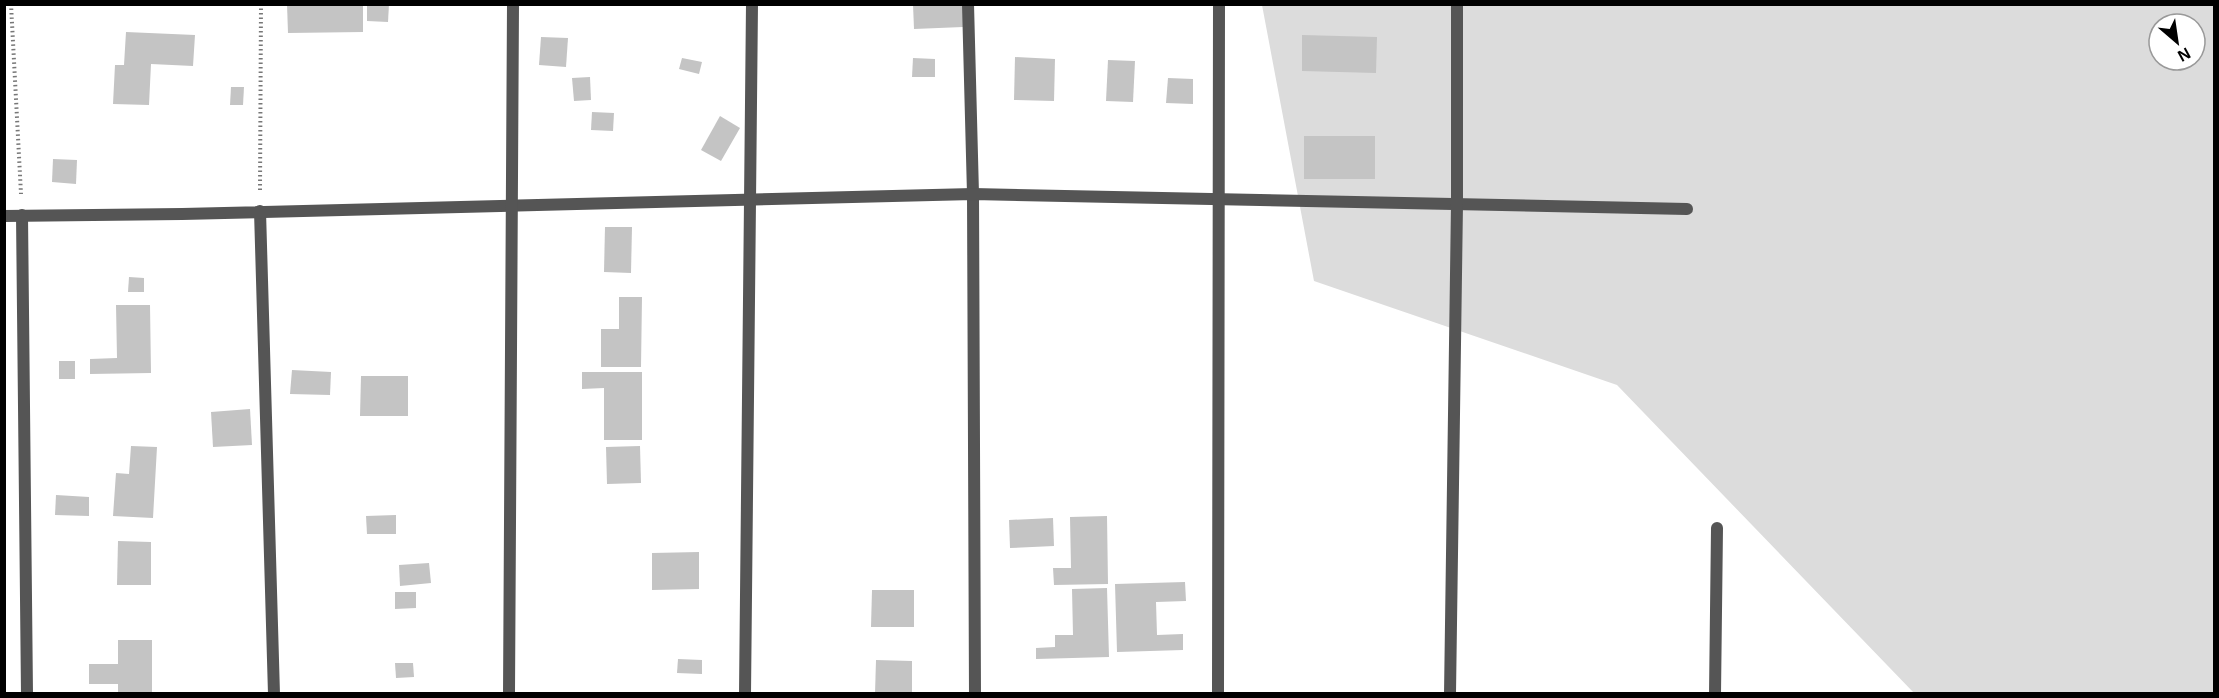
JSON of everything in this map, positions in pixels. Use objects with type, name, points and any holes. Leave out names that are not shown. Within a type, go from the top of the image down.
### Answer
[{"type":"street","points":[[509,693],[513,4]]},
{"type":"street","points":[[745,693],[752,4]]},
{"type":"street","points":[[968,4],[973,194],[975,693]]},
{"type":"street","points":[[1218,693],[1219,4]]},
{"type":"street","points":[[1450,693],[1457,204],[1457,4]]},
{"type":"street","points":[[4,216],[973,194],[1687,209]]},
{"type":"street","points":[[260,211],[274,693]]},
{"type":"street","points":[[22,215],[27,693]]},
{"type":"street","points":[[1715,693],[1716,528]]},
{"type":"path","points":[[11,4],[22,215]]},
{"type":"path","points":[[260,211],[261,4]]},
{"type":"shaded area","points":[[1262,5],[2214,5],[2214,693],[1914,693],[1617,385],[1314,281]]},
{"type":"building","points":[[287,4],[363,4],[363,32],[288,33]]},
{"type":"building","points":[[367,4],[389,4],[388,22],[367,21]]},
{"type":"building","points":[[913,4],[963,4],[963,27],[914,29]]},
{"type":"building","points":[[126,32],[195,35],[193,66],[151,64],[149,105],[113,104],[115,65],[124,65]]},
{"type":"building","points":[[1302,35],[1377,37],[1376,73],[1302,71]]},
{"type":"building","points":[[541,37],[568,38],[566,67],[539,65]]},
{"type":"building","points":[[1015,57],[1055,59],[1054,101],[1014,100]]},
{"type":"building","points":[[682,58],[702,62],[699,74],[679,69]]},
{"type":"building","points":[[913,58],[935,59],[935,77],[912,77]]},
{"type":"building","points":[[1108,60],[1135,61],[1133,102],[1106,101]]},
{"type":"building","points":[[590,77],[591,100],[574,101],[572,78]]},
{"type":"building","points":[[1168,78],[1193,79],[1193,104],[1166,103]]},
{"type":"building","points":[[231,87],[244,87],[243,105],[230,105]]},
{"type":"building","points":[[592,112],[614,113],[613,131],[591,130]]},
{"type":"building","points":[[720,116],[740,128],[721,161],[701,150]]},
{"type":"building","points":[[1304,136],[1375,136],[1375,179],[1304,179]]},
{"type":"building","points":[[53,159],[77,160],[76,184],[52,182]]},
{"type":"building","points":[[605,227],[632,227],[631,273],[604,272]]},
{"type":"building","points":[[129,277],[144,278],[144,292],[128,292]]},
{"type":"building","points":[[619,297],[642,297],[641,367],[601,367],[601,329],[619,329]]},
{"type":"building","points":[[116,305],[150,305],[151,373],[90,374],[90,359],[117,358]]},
{"type":"building","points":[[59,361],[75,361],[75,379],[59,379]]},
{"type":"building","points":[[292,370],[331,372],[330,395],[290,394]]},
{"type":"building","points":[[582,372],[642,372],[642,440],[604,440],[604,388],[582,389]]},
{"type":"building","points":[[361,376],[408,376],[408,416],[360,416]]},
{"type":"building","points":[[250,409],[252,445],[213,447],[211,412]]},
{"type":"building","points":[[131,446],[157,447],[153,518],[113,516],[116,473],[129,474]]},
{"type":"building","points":[[640,446],[641,483],[607,484],[606,447]]},
{"type":"building","points":[[56,495],[89,497],[89,516],[55,515]]},
{"type":"building","points":[[396,515],[396,534],[367,534],[366,516]]},
{"type":"building","points":[[1107,516],[1108,584],[1054,585],[1053,568],[1071,568],[1070,517]]},
{"type":"building","points":[[1053,518],[1054,546],[1010,548],[1009,520]]},
{"type":"building","points":[[118,541],[151,542],[151,585],[117,585]]},
{"type":"building","points":[[699,552],[699,589],[652,590],[652,553]]},
{"type":"building","points":[[429,563],[431,583],[400,586],[399,565]]},
{"type":"building","points":[[1185,582],[1186,601],[1156,602],[1157,635],[1183,634],[1183,650],[1117,652],[1115,584]]},
{"type":"building","points":[[1107,588],[1109,657],[1036,659],[1036,648],[1055,647],[1055,635],[1073,635],[1072,589]]},
{"type":"building","points":[[872,590],[914,590],[914,627],[871,627]]},
{"type":"building","points":[[395,592],[416,592],[416,608],[395,609]]},
{"type":"building","points":[[118,640],[152,640],[152,694],[118,694],[118,684],[89,684],[89,664],[118,664]]},
{"type":"building","points":[[678,659],[702,660],[702,674],[677,673]]},
{"type":"building","points":[[876,660],[912,661],[912,694],[875,694]]},
{"type":"building","points":[[395,663],[413,663],[414,677],[396,678]]}]
